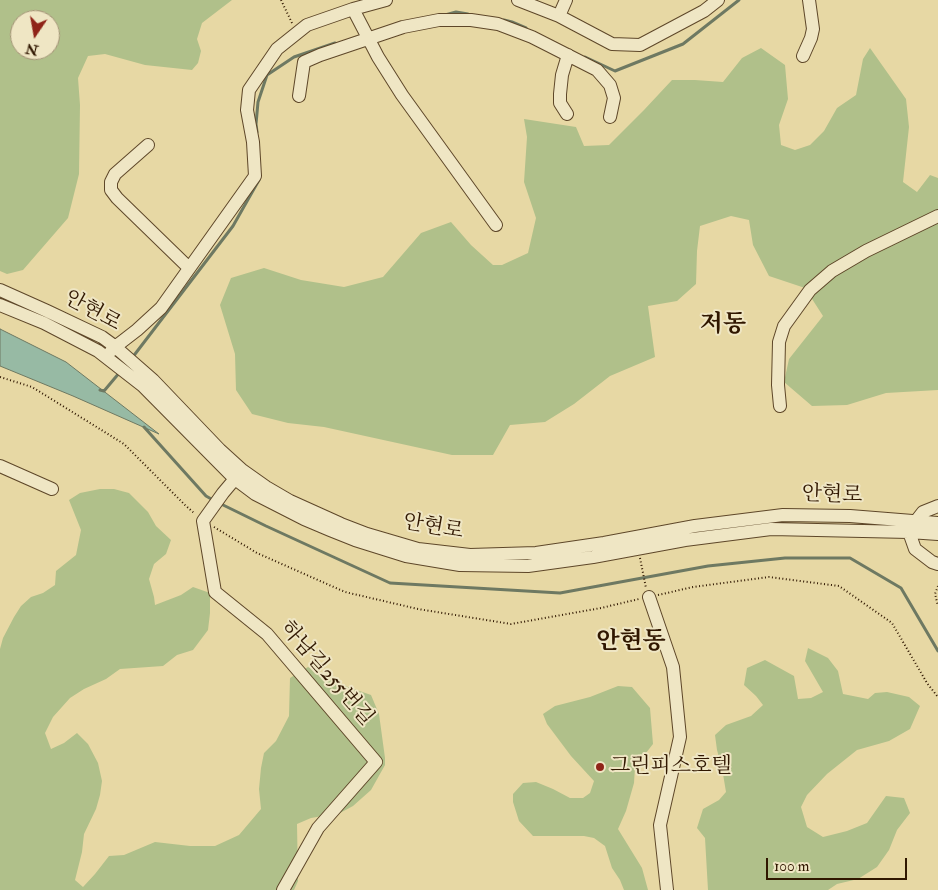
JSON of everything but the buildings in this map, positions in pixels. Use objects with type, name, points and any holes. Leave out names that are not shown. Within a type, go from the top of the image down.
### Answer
[{"type":"street","points":[[106,357],[119,350],[161,308],[255,176],[253,142],[247,110],[249,90],[277,49],[308,25],[353,9],[386,0]]},
{"type":"street","points":[[518,0],[560,16],[612,44],[640,45],[704,11],[718,0]]},
{"type":"street","points":[[560,16],[566,0]]},
{"type":"street","points":[[803,56],[813,29],[809,0]]},
{"type":"street","points":[[353,9],[366,35],[402,95],[496,224]]},
{"type":"street","points":[[299,96],[304,62],[320,54],[366,35],[439,20],[471,20],[498,24],[532,37],[598,70],[610,84],[614,98],[610,117]]},
{"type":"street","points":[[567,114],[560,103],[560,94],[562,75],[568,56]]},
{"type":"street","points":[[148,145],[115,174],[111,182],[111,190],[189,268]]},
{"type":"street","points":[[780,406],[778,385],[780,342],[784,326],[810,290],[832,271],[866,251],[938,216]]},
{"type":"street","name":"안현로","points":[[0,290],[94,334],[119,350],[143,386],[238,475],[255,494],[304,519],[355,540],[406,556],[460,565],[528,566],[593,557],[685,540],[771,529],[912,527],[938,523]]},
{"type":"street","name":"안현로","points":[[0,305],[44,323],[98,351],[117,366],[135,372]]},
{"type":"street","points":[[0,466],[52,488]]},
{"type":"street","name":"하남길255번길","points":[[238,475],[204,521],[215,592],[267,634],[376,762],[318,828],[283,890]]},
{"type":"street","points":[[938,506],[923,512],[912,527],[915,549],[932,562],[938,564]]},
{"type":"street","name":"안현로","points":[[912,527],[938,534]]},
{"type":"street","points":[[648,596],[673,667],[680,738],[660,825],[667,890]]},
{"type":"path","points":[[281,0],[297,34]]},
{"type":"path","points":[[644,570],[648,596]]},
{"type":"path","points":[[938,586],[935,594],[938,606]]},
{"type":"path","points":[[935,694],[938,691]]},
{"type":"shaded area","points":[[0,0],[232,0],[202,23],[197,39],[201,51],[198,63],[192,70],[145,65],[105,54],[88,56],[78,78],[80,105],[79,174],[68,218],[23,270],[7,274],[0,271]]},
{"type":"shaded area","points":[[761,48],[785,65],[788,99],[779,125],[781,145],[795,150],[810,145],[824,131],[837,108],[856,95],[863,59],[870,48],[906,99],[909,127],[903,182],[917,192],[930,175],[938,178],[938,390],[886,393],[847,405],[812,406],[784,382],[789,359],[823,316],[805,288],[769,276],[753,245],[749,220],[731,216],[700,226],[696,284],[677,301],[648,306],[655,357],[610,376],[574,404],[545,422],[510,425],[493,455],[452,455],[324,427],[288,423],[252,414],[236,390],[235,354],[220,305],[231,278],[264,268],[301,280],[344,287],[383,277],[421,233],[451,222],[471,245],[493,265],[502,265],[528,253],[536,218],[524,182],[527,137],[524,119],[576,127],[584,146],[609,145],[672,80],[723,82],[742,58]]},
{"type":"shaded area","points":[[0,329],[66,362],[159,434],[0,366]]},
{"type":"shaded area","points":[[100,489],[114,489],[129,493],[148,512],[156,526],[171,540],[166,554],[154,564],[149,579],[155,605],[181,595],[193,587],[210,593],[210,613],[208,630],[193,650],[177,655],[163,666],[120,669],[106,679],[70,698],[53,717],[45,733],[51,749],[64,743],[77,733],[88,744],[98,763],[102,781],[96,809],[84,834],[75,880],[83,887],[109,856],[124,855],[155,842],[190,846],[215,846],[239,835],[261,809],[259,789],[264,753],[276,741],[289,716],[290,678],[308,667],[348,687],[371,695],[379,714],[385,765],[371,790],[353,806],[340,813],[311,818],[297,824],[298,881],[294,890],[0,890],[0,649],[3,638],[21,606],[31,597],[43,593],[55,585],[56,571],[76,555],[81,530],[69,500],[80,493]]},
{"type":"shaded area","points":[[808,648],[828,658],[838,671],[843,694],[868,699],[875,693],[887,692],[909,697],[920,706],[910,729],[889,741],[857,750],[827,774],[807,795],[801,807],[807,827],[823,837],[847,831],[867,823],[886,796],[904,798],[910,813],[897,830],[889,850],[877,867],[858,879],[837,884],[828,890],[708,890],[705,838],[697,828],[703,809],[719,800],[726,792],[715,735],[726,725],[751,716],[763,705],[744,685],[747,668],[765,660],[794,676],[798,699],[811,698],[823,692],[805,661]]},
{"type":"shaded area","points":[[618,686],[632,687],[650,708],[653,744],[635,767],[634,783],[626,811],[618,829],[642,868],[648,890],[624,890],[612,868],[605,846],[594,838],[584,836],[533,836],[519,821],[513,802],[513,794],[523,783],[536,782],[570,798],[583,798],[590,793],[594,781],[571,756],[547,724],[543,714],[555,706],[590,697]]},
{"type":"waterway","points":[[585,57],[615,71],[683,44],[739,0]]},
{"type":"waterway","points":[[445,15],[456,12],[468,14]]},
{"type":"waterway","points":[[504,20],[526,28]]},
{"type":"waterway","points":[[257,132],[258,102],[267,75],[294,57],[335,43]]},
{"type":"waterway","points":[[132,358],[233,226],[259,180]]},
{"type":"waterway","points":[[100,390],[104,391],[120,372]]},
{"type":"waterway","points":[[144,427],[206,496],[213,500]]},
{"type":"waterway","points":[[219,503],[390,583],[560,593],[708,566],[785,558],[850,558],[901,588],[938,651]]},
{"type":"place","name":"그린피스호텔","points":[[600,767]]},
{"type":"district","name":"저동","points":[[723,326]]},
{"type":"district","name":"안현동","points":[[631,643]]}]
